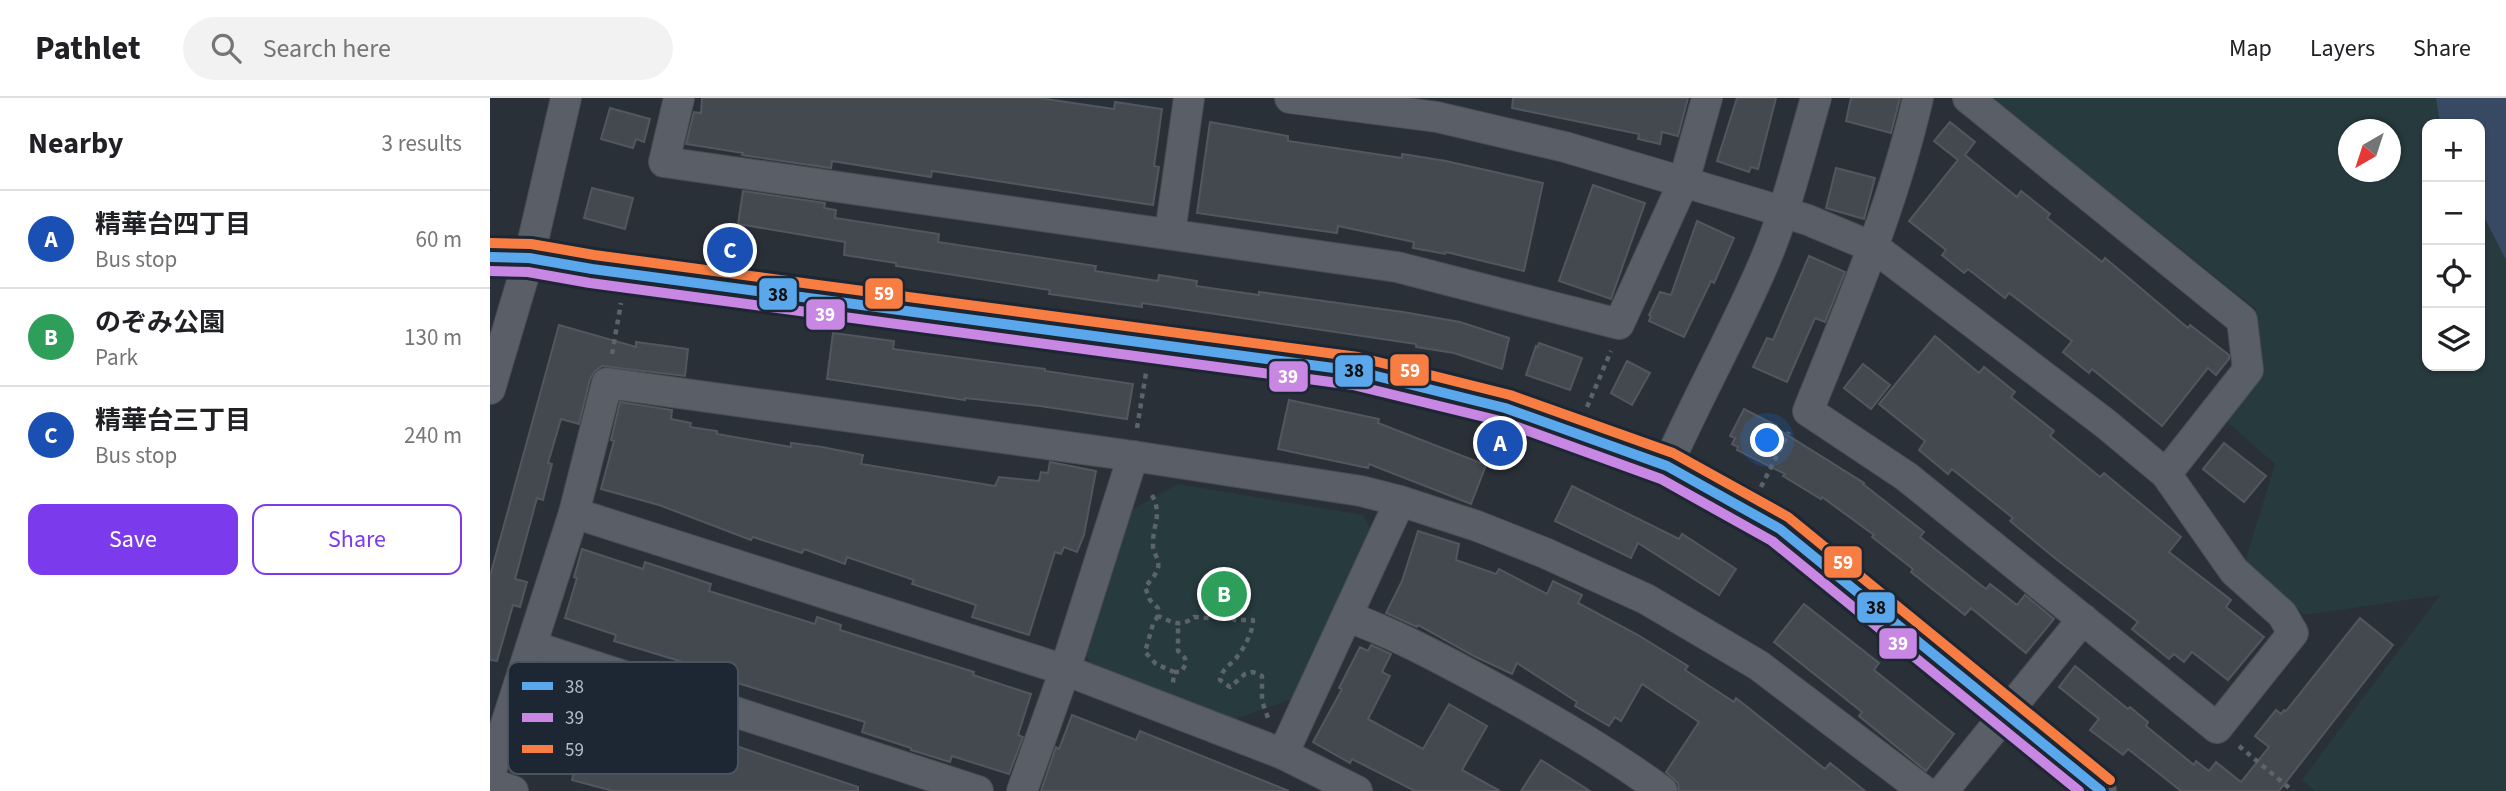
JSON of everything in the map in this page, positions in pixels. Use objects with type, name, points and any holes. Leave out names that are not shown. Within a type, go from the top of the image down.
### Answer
[{"type":"street","points":[[490,390],[529,258],[566,98]]},
{"type":"street","points":[[679,98],[664,162],[1396,267],[1619,324],[1684,181],[1707,98]]},
{"type":"street","points":[[1170,233],[1189,98]]},
{"type":"street","points":[[1290,98],[1437,117],[1565,147],[1783,212],[1875,248],[2106,424],[2166,474],[2234,571],[2282,614],[2293,633],[2217,728],[1907,477],[1808,411],[1875,248],[1906,151],[1918,98]]},
{"type":"street","points":[[1667,466],[1687,419],[1760,272],[1783,212],[1816,98]]},
{"type":"street","points":[[1968,98],[2242,320],[2248,370],[2166,474]]},
{"type":"street","points":[[490,257],[529,258],[603,271],[1356,371],[1505,408],[1667,466],[1780,529],[2101,791]]},
{"type":"street","points":[[527,662],[573,513],[607,383],[1133,456],[1361,491],[1400,501],[1477,526],[1545,553],[1596,575],[1683,619],[1758,665],[1924,791]]},
{"type":"street","points":[[1022,791],[1065,670],[1133,456]]},
{"type":"street","points":[[1283,754],[1400,501]]},
{"type":"street","points":[[573,513],[1065,670],[1283,754],[1357,791]]},
{"type":"street","points":[[1348,617],[1406,642],[1507,694],[1582,738],[1662,791]]},
{"type":"street","points":[[1943,791],[2083,619]]},
{"type":"street","points":[[532,646],[581,662]]},
{"type":"street","points":[[738,713],[978,791]]},
{"type":"street","points":[[490,774],[508,719]]},
{"type":"street","points":[[490,783],[513,791]]},
{"type":"path","points":[[607,383],[621,303]]},
{"type":"path","points":[[1587,407],[1614,346],[1619,324]]},
{"type":"path","points":[[1146,373],[1133,456],[1157,505],[1158,522],[1153,546],[1158,570],[1145,587],[1150,600],[1158,608],[1158,615],[1145,652],[1156,664],[1181,672],[1186,664],[1185,658],[1178,651],[1178,624]]},
{"type":"path","points":[[1760,489],[1793,424],[1808,411]]},
{"type":"path","points":[[1158,615],[1178,624],[1186,624],[1194,617],[1209,618],[1221,613],[1235,620],[1252,620],[1253,628],[1237,657],[1221,672],[1220,680],[1230,687],[1245,674],[1253,672],[1262,676],[1262,701],[1283,754]]},
{"type":"path","points":[[1166,709],[1172,694],[1174,671]]},
{"type":"path","points":[[2217,728],[2293,791]]},
{"type":"green space","points":[[1992,98],[2506,98],[2506,791],[2315,791],[2302,780],[2440,595],[2305,615],[2245,562],[2275,464],[2225,420],[2260,368],[2256,309]]},
{"type":"green space","points":[[1178,484],[1363,515],[1373,534],[1297,697],[1233,720],[1091,665],[1085,654],[1130,511]]},
{"type":"water","points":[[2436,98],[2506,98],[2506,260],[2485,219],[2485,119],[2439,119]]},
{"type":"building","points":[[702,98],[1039,98],[1114,109],[1115,102],[1162,109],[1154,166],[1159,167],[1153,205],[932,171],[931,177],[832,161],[831,168],[686,144],[694,112],[701,113]]},
{"type":"building","points":[[1513,98],[1688,98],[1678,136],[1662,132],[1660,144],[1638,139],[1639,134],[1512,108]]},
{"type":"building","points":[[1737,98],[1776,98],[1758,169],[1751,167],[1749,172],[1717,161]]},
{"type":"building","points":[[1851,98],[1900,98],[1891,133],[1846,121]]},
{"type":"building","points":[[610,108],[650,119],[644,142],[636,139],[633,148],[601,139]]},
{"type":"building","points":[[1210,122],[1288,136],[1288,141],[1402,158],[1402,154],[1446,161],[1543,183],[1524,271],[1446,252],[1445,254],[1413,248],[1414,242],[1338,226],[1337,233],[1197,213]]},
{"type":"building","points":[[1950,122],[1975,142],[1965,155],[2017,197],[2021,191],[2050,214],[2047,218],[2102,262],[2105,258],[2188,328],[2190,325],[2229,355],[2229,359],[2216,375],[2208,368],[2162,426],[2092,369],[2089,373],[2063,352],[2072,341],[2009,293],[2005,298],[1968,269],[1964,273],[1942,255],[1946,250],[1909,221],[1958,160],[1934,141]]},
{"type":"building","points":[[1836,168],[1875,178],[1864,219],[1826,208]]},
{"type":"building","points":[[1593,185],[1645,203],[1611,299],[1559,281]]},
{"type":"building","points":[[592,188],[633,198],[625,229],[584,218]]},
{"type":"building","points":[[743,191],[825,203],[824,208],[836,210],[835,218],[939,234],[938,242],[1096,266],[1095,271],[1158,281],[1159,275],[1197,281],[1196,286],[1403,312],[1460,322],[1509,338],[1502,369],[1454,353],[1416,347],[1416,344],[1142,303],[1142,307],[1049,294],[1050,290],[896,266],[896,263],[844,255],[845,242],[738,224]]},
{"type":"building","points":[[1697,221],[1734,238],[1714,283],[1711,281],[1684,337],[1649,321],[1649,315],[1660,292],[1671,295]]},
{"type":"building","points":[[1809,256],[1845,272],[1825,322],[1815,318],[1787,382],[1753,367],[1767,338],[1773,340]]},
{"type":"building","points":[[559,325],[636,347],[636,342],[688,349],[685,376],[602,366],[590,379],[579,424],[561,419],[548,463],[552,464],[543,500],[537,498],[515,579],[527,582],[520,607],[513,605],[497,661],[490,660],[490,576]]},
{"type":"building","points":[[833,333],[894,341],[893,349],[1045,369],[1133,384],[1127,419],[1040,406],[965,400],[827,379]]},
{"type":"building","points":[[1935,336],[1979,373],[1984,367],[2015,392],[2011,397],[2054,431],[2050,436],[2100,477],[2104,473],[2181,537],[2169,552],[2231,600],[2226,607],[2264,637],[2228,680],[2192,652],[2184,662],[2174,654],[2169,659],[2132,629],[2138,622],[2056,559],[2010,521],[2013,518],[1952,469],[1948,474],[1919,450],[1925,441],[1879,404]]},
{"type":"building","points":[[1539,343],[1582,358],[1570,390],[1526,375]]},
{"type":"building","points":[[1627,361],[1650,373],[1632,405],[1611,393]]},
{"type":"building","points":[[1863,364],[1890,385],[1871,409],[1844,388]]},
{"type":"building","points":[[1289,400],[1379,419],[1378,423],[1486,465],[1471,504],[1369,464],[1368,468],[1278,449]]},
{"type":"building","points":[[620,402],[672,410],[671,419],[691,423],[690,427],[717,431],[717,434],[791,447],[791,443],[822,447],[863,455],[861,464],[995,486],[999,477],[1039,481],[1041,472],[1048,473],[1050,462],[1096,471],[1084,535],[1077,552],[1064,547],[1061,554],[1055,552],[1029,635],[972,617],[976,605],[912,584],[914,580],[847,557],[845,564],[804,549],[802,553],[753,537],[751,540],[659,505],[601,489],[614,441],[611,440]]},
{"type":"building","points":[[1744,409],[1777,426],[1776,428],[1864,483],[1924,532],[1920,537],[1986,589],[1990,584],[2017,605],[2025,595],[2054,619],[2026,653],[1971,608],[1965,615],[1911,572],[1913,569],[1872,537],[1874,535],[1822,497],[1821,499],[1783,476],[1785,474],[1737,450],[1738,447],[1732,444],[1735,438],[1730,436]]},
{"type":"building","points":[[2224,443],[2266,476],[2244,502],[2203,469]]},
{"type":"building","points":[[1572,486],[1679,539],[1682,534],[1736,569],[1719,595],[1638,543],[1631,558],[1555,521]]},
{"type":"building","points":[[1418,531],[1459,544],[1456,560],[1496,574],[1499,569],[1547,594],[1553,581],[1582,595],[1578,603],[1688,666],[1685,670],[1734,702],[1736,698],[1825,769],[1830,763],[1865,791],[1679,791],[1678,783],[1666,772],[1699,722],[1642,684],[1621,721],[1615,717],[1609,726],[1575,706],[1577,702],[1517,663],[1512,674],[1418,625],[1417,627],[1386,613],[1402,581]]},
{"type":"building","points":[[582,549],[643,569],[645,562],[711,584],[709,591],[815,624],[817,617],[841,625],[840,630],[974,672],[973,675],[1031,694],[1018,735],[1023,737],[1009,774],[952,756],[950,762],[911,750],[862,732],[865,722],[738,683],[738,662],[683,662],[614,641],[616,635],[565,618],[577,578],[574,577]]},
{"type":"building","points":[[1804,604],[1879,663],[1874,670],[1954,734],[1926,771],[1859,716],[1862,712],[1774,642]]},
{"type":"building","points":[[2360,618],[2393,645],[2279,791],[2181,791],[2128,749],[2123,755],[2090,730],[2099,719],[2059,687],[2075,666],[2128,709],[2130,707],[2148,722],[2146,726],[2194,765],[2196,761],[2209,771],[2216,762],[2241,782],[2269,747],[2255,736],[2276,710],[2281,714],[2286,711]]},
{"type":"building","points":[[1371,645],[1391,654],[1382,672],[1390,676],[1368,719],[1423,749],[1449,704],[1487,726],[1462,770],[1500,791],[1415,791],[1352,759],[1350,763],[1313,742],[1342,689],[1339,688],[1360,647],[1368,651]]},
{"type":"building","points":[[1072,715],[1136,740],[1140,731],[1289,791],[1041,791],[1056,747],[1059,749]]},
{"type":"building","points":[[738,747],[858,787],[858,791],[613,791],[572,780],[574,774],[738,774]]},
{"type":"building","points":[[1541,760],[1590,791],[1521,791]]},
{"type":"transit line","name":"59","points":[[490,243],[531,244],[594,255],[1358,357],[1510,395],[1673,453],[1788,517],[2110,780]]},
{"type":"transit line","name":"38","points":[[490,257],[529,258],[592,269],[1356,371],[1505,408],[1667,466],[1780,529],[2101,791]]},
{"type":"transit line","name":"39","points":[[490,271],[528,272],[590,283],[1353,385],[1501,421],[1661,479],[1772,541],[2079,791]]},
{"type":"place","name":"精華台三丁目","points":[[730,250]]},
{"type":"place","name":"精華台四丁目","points":[[1500,443]]},
{"type":"place","name":"のぞみ公園","points":[[1224,594]]}]
